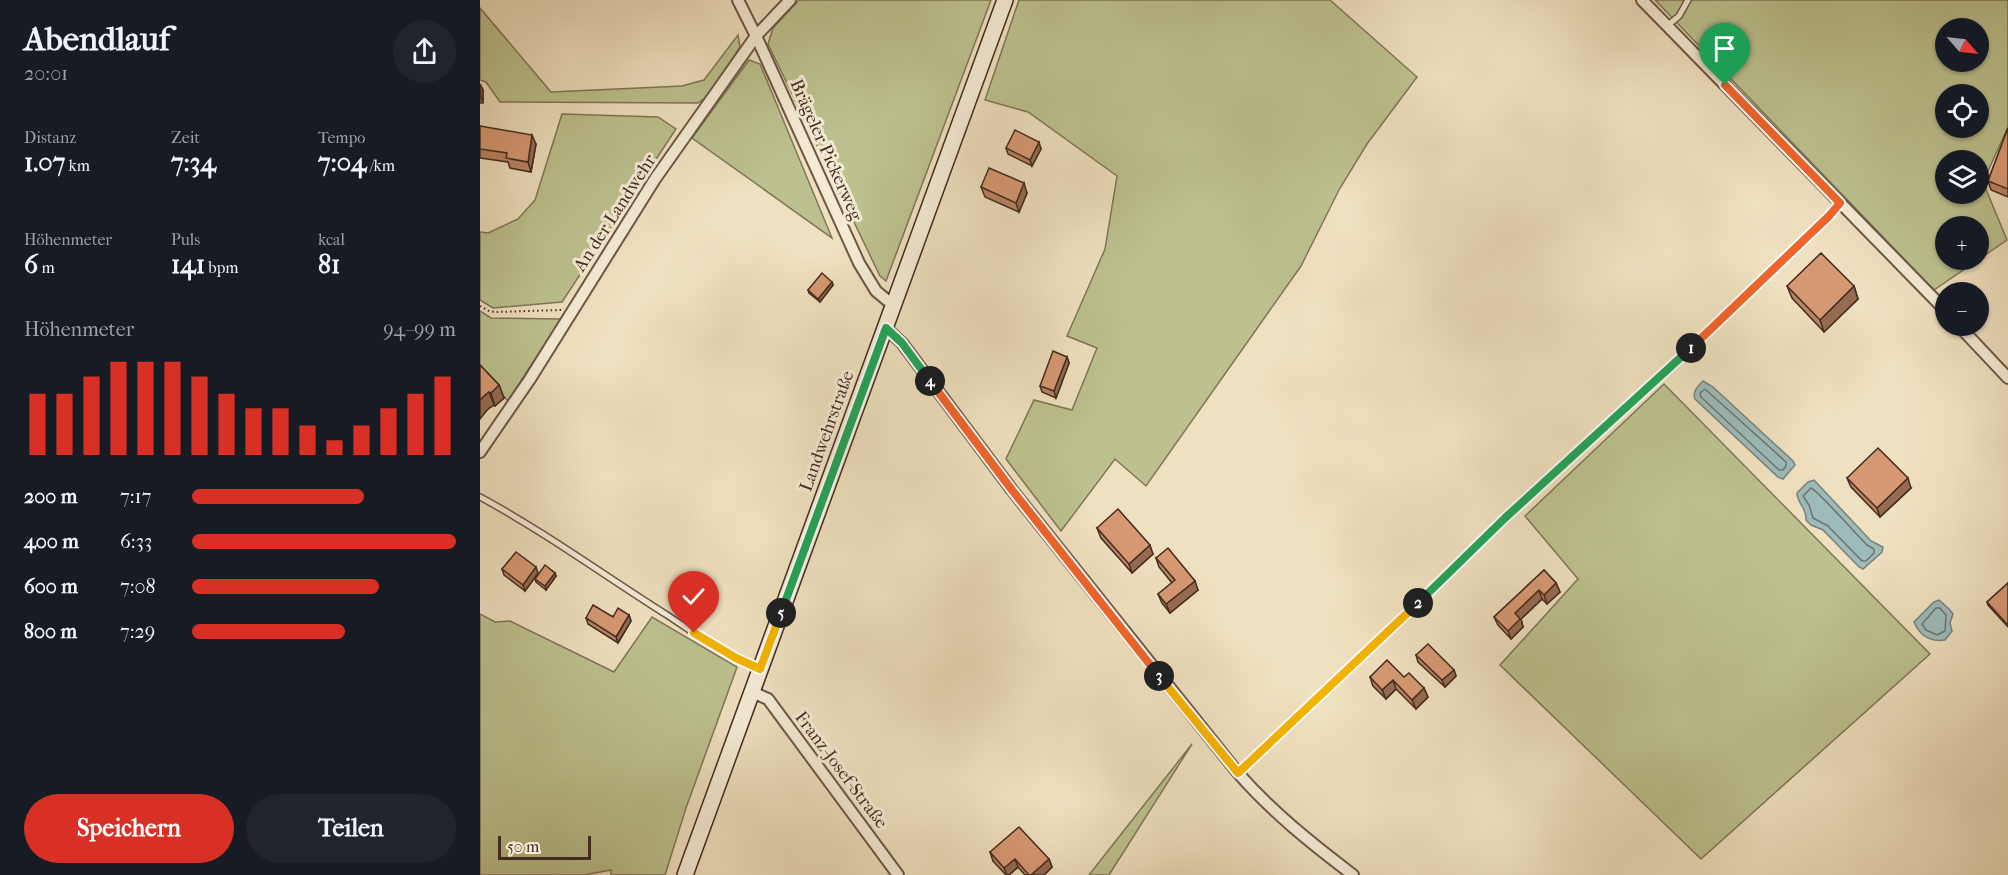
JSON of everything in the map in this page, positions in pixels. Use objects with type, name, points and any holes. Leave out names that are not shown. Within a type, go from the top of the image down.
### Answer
[{"type":"street","name":"Brägeler Pickerweg","points":[[738,0],[859,263],[876,291],[894,306]]},
{"type":"street","name":"An der Landwehr","points":[[480,452],[511,408],[655,180],[756,36],[790,0]]},
{"type":"street","name":"Landwehrstraße","points":[[685,875],[1005,0]]},
{"type":"street","points":[[1642,0],[1935,300]]},
{"type":"street","points":[[886,328],[902,343],[1012,490],[1238,773],[1263,802],[1303,837],[1353,875]]},
{"type":"street","points":[[1968,336],[2008,378]]},
{"type":"street","name":"Franz-Josef-Straße","points":[[752,692],[768,699],[898,875]]},
{"type":"lane","points":[[1667,26],[1678,16],[1688,0]]},
{"type":"lane","points":[[480,497],[518,519],[694,633],[736,658],[760,669]]},
{"type":"path","points":[[1238,773],[1505,518],[1759,284],[1840,203]]},
{"type":"path","points":[[480,306],[495,312],[573,310]]},
{"type":"green space","points":[[799,0],[991,0],[886,281],[880,276],[768,44],[773,28]]},
{"type":"green space","points":[[1019,0],[1330,0],[1417,77],[1367,144],[1340,188],[1301,266],[1146,486],[1115,459],[1061,531],[1006,459],[1034,400],[1072,410],[1097,348],[1067,336],[1105,249],[1117,176],[1028,112],[985,100]]},
{"type":"green space","points":[[1655,0],[2008,0],[2008,127],[1989,169],[1989,150],[1935,150],[1935,204],[1989,204],[1989,196],[2007,240],[1989,252],[1989,216],[1935,216],[1935,270],[1963,270],[1946,282],[1935,282],[1934,290]]},
{"type":"green space","points":[[480,8],[551,92],[682,86],[704,80],[738,35],[740,47],[709,95],[698,103],[500,102],[486,82],[480,80]]},
{"type":"green space","points":[[749,60],[760,64],[832,238],[692,138]]},
{"type":"green space","points":[[562,114],[658,117],[676,129],[562,302],[493,308],[480,300],[480,232],[488,233],[518,219],[535,200]]},
{"type":"green space","points":[[480,311],[491,318],[561,319],[508,401],[480,370]]},
{"type":"green space","points":[[1664,384],[1930,654],[1701,859],[1500,665],[1578,579],[1525,516]]},
{"type":"green space","points":[[480,614],[495,622],[510,621],[614,672],[652,617],[737,667],[686,808],[665,875],[611,875],[611,870],[584,875],[480,875]]},
{"type":"green space","points":[[1192,744],[1109,875],[1089,875]]},
{"type":"water","points":[[1703,381],[1713,387],[1793,461],[1795,465],[1783,479],[1778,477],[1695,399],[1697,387]]},
{"type":"water","points":[[1814,480],[1871,541],[1883,547],[1882,552],[1863,569],[1823,530],[1806,520],[1797,493],[1808,482]]},
{"type":"water","points":[[1939,600],[1953,614],[1950,623],[1952,631],[1945,640],[1926,637],[1914,622],[1934,602]]},
{"type":"building","points":[[480,126],[532,135],[528,162],[506,158],[507,153],[480,149]]},
{"type":"building","points":[[2008,128],[2008,189],[1989,181]]},
{"type":"building","points":[[1015,130],[1039,142],[1030,160],[1006,148]]},
{"type":"building","points":[[989,168],[1024,183],[1016,203],[981,187]]},
{"type":"building","points":[[1821,253],[1854,286],[1820,320],[1787,286]]},
{"type":"building","points":[[822,273],[832,282],[818,299],[808,290]]},
{"type":"building","points":[[1053,351],[1067,357],[1054,391],[1040,386]]},
{"type":"building","points":[[480,365],[499,385],[480,400]]},
{"type":"building","points":[[1878,448],[1908,478],[1877,508],[1847,478]]},
{"type":"building","points":[[1118,509],[1150,545],[1129,564],[1097,528]]},
{"type":"building","points":[[1168,548],[1195,581],[1166,604],[1158,594],[1175,580],[1156,558]]},
{"type":"building","points":[[516,552],[536,567],[523,585],[502,569]]},
{"type":"building","points":[[545,565],[555,573],[545,586],[535,579]]},
{"type":"building","points":[[1544,570],[1556,583],[1544,595],[1539,590],[1515,613],[1520,619],[1508,631],[1494,617]]},
{"type":"building","points":[[2008,583],[2008,625],[1987,602]]},
{"type":"building","points":[[593,605],[613,617],[618,608],[629,615],[616,637],[586,618]]},
{"type":"building","points":[[1428,644],[1454,670],[1442,680],[1416,655]]},
{"type":"building","points":[[1387,660],[1404,677],[1409,673],[1424,688],[1412,700],[1393,680],[1382,690],[1370,677]]},
{"type":"building","points":[[1019,827],[1049,859],[1031,875],[1015,859],[1004,868],[990,852]]},
{"type":"route","points":[[694,633],[736,658],[760,669],[886,328],[902,343],[1012,490],[1238,773],[1505,518],[1759,284],[1840,203],[1725,85]]}]
